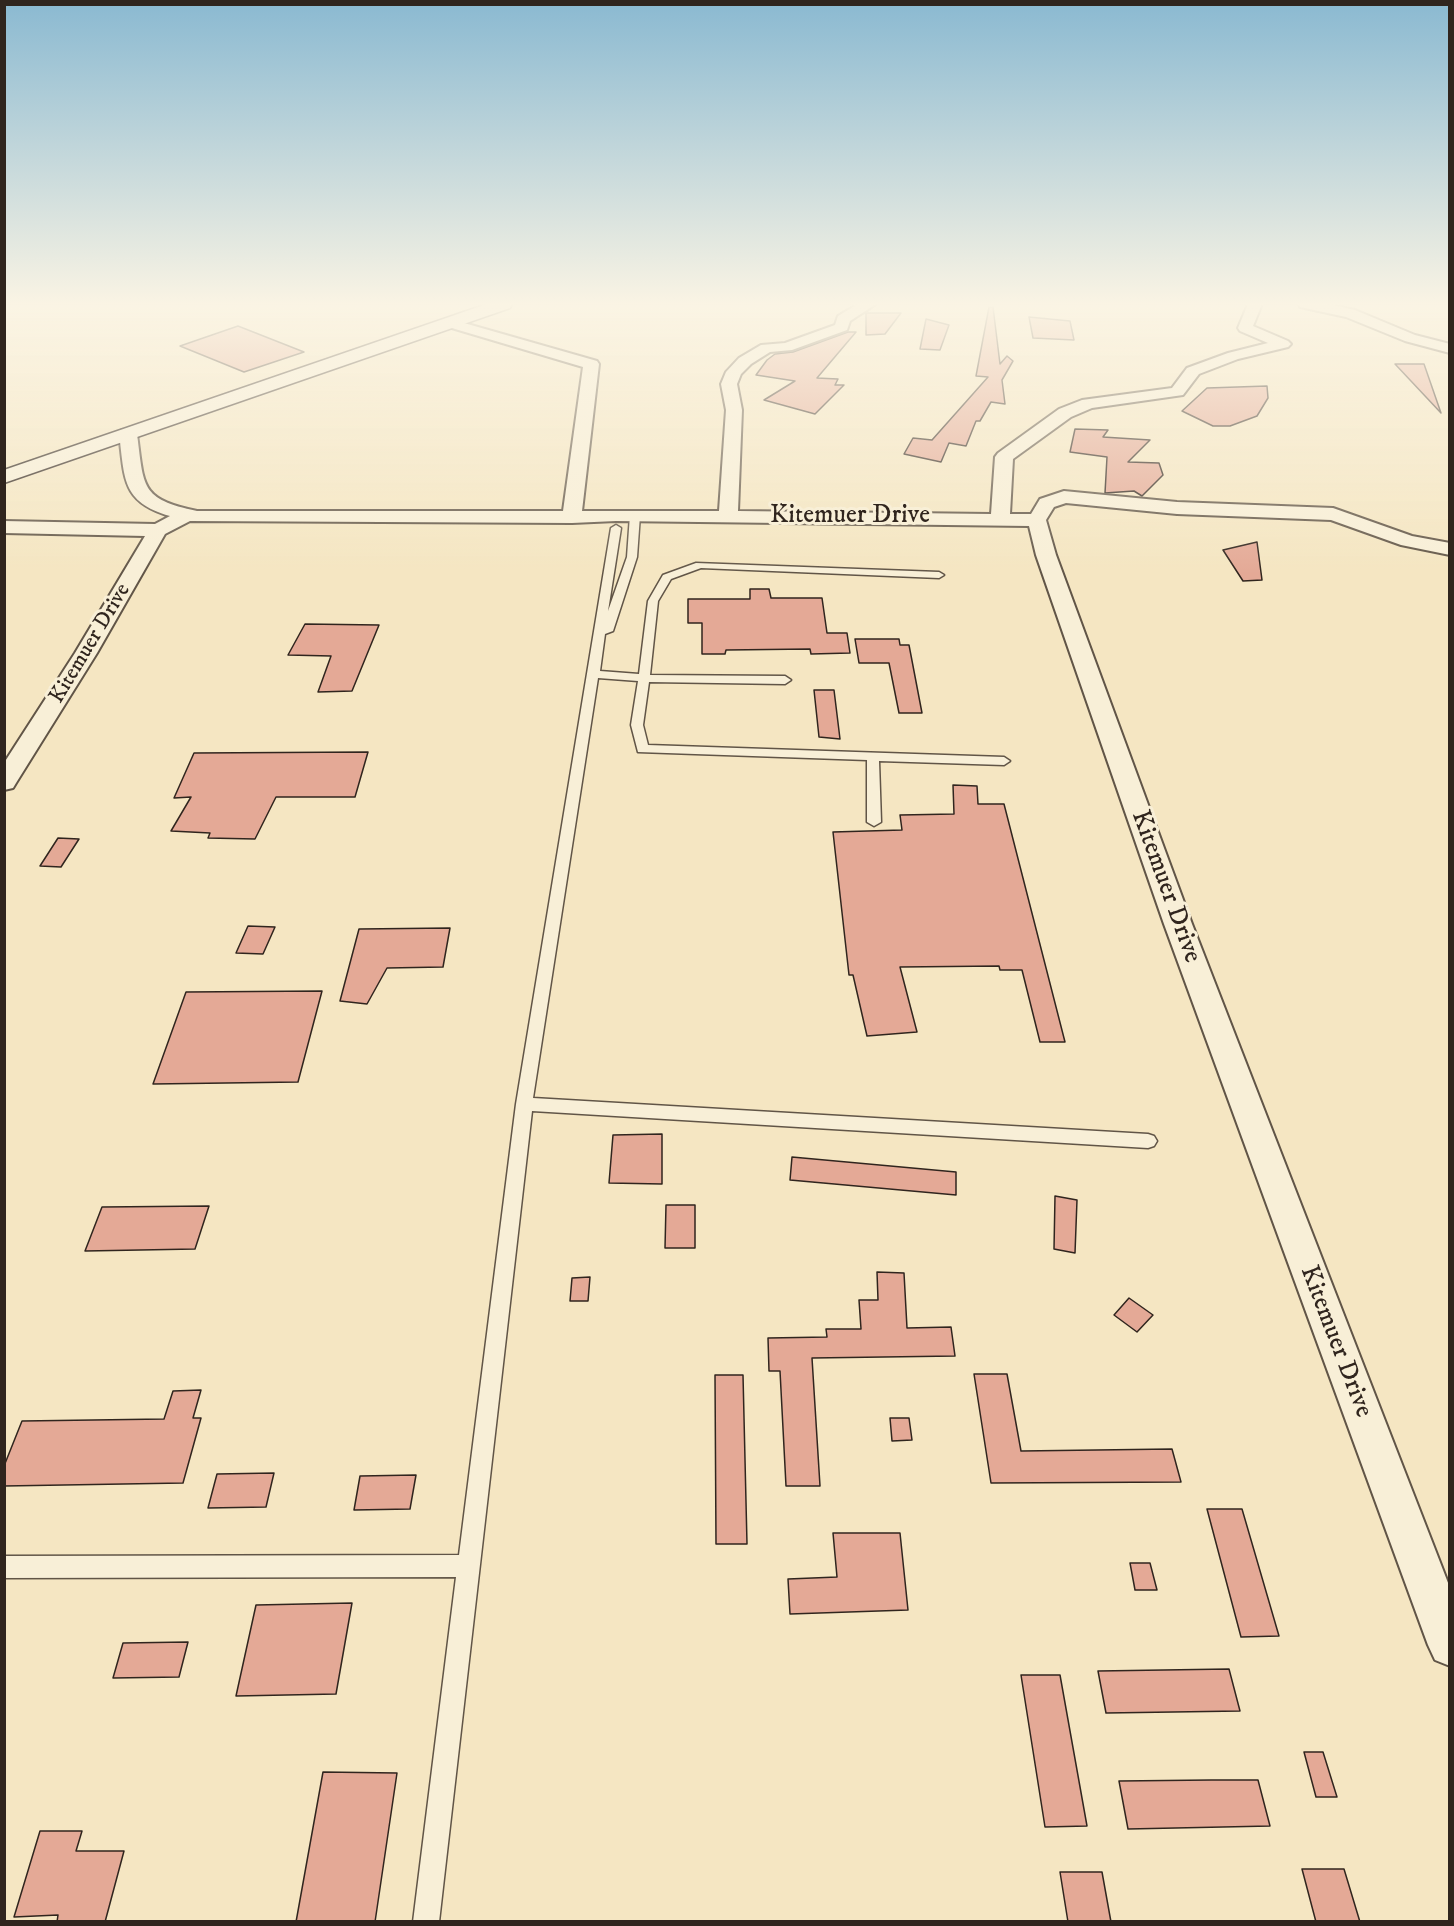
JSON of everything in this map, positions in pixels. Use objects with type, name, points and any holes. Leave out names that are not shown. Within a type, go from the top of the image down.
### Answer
[{"type":"street","points":[[4,477],[244,394]]},
{"type":"street","points":[[572,517],[587,394]]},
{"type":"street","points":[[728,516],[734,410],[731,394]]},
{"type":"street","points":[[1000,518],[1004,457],[1065,412],[1088,403],[1162,394]]},
{"type":"street","name":"Kitemuer Drive","points":[[128,434],[136,490],[143,498],[167,511],[197,517],[622,519],[728,516],[1037,520],[1046,555],[1178,924],[1449,1645]]},
{"type":"street","points":[[1037,520],[1047,503],[1064,497],[1097,499],[1130,505],[1333,514],[1408,541],[1449,549]]},
{"type":"street","points":[[4,527],[158,531],[187,515]]},
{"type":"street","name":"Kitemuer Drive","points":[[4,783],[86,653],[158,531]]},
{"type":"lane","points":[[426,1922],[524,1104],[593,674],[622,519]]},
{"type":"lane","points":[[939,575],[699,565],[667,577],[653,601],[637,725],[642,749],[1004,761]]},
{"type":"lane","points":[[593,674],[644,678],[785,680]]},
{"type":"lane","points":[[873,757],[874,822]]},
{"type":"lane","points":[[524,1104],[1148,1141]]},
{"type":"lane","points":[[4,1567],[469,1566]]},
{"type":"building","points":[[774,394],[835,394],[815,414],[764,400]]},
{"type":"building","points":[[973,394],[1004,394],[1005,404],[991,402],[980,421],[976,421],[966,446],[949,443],[941,462],[904,454],[913,438],[932,440]]},
{"type":"building","points":[[1201,394],[1268,394],[1268,398],[1257,416],[1230,426],[1213,426],[1182,411]]},
{"type":"building","points":[[1423,394],[1434,394],[1441,413]]},
{"type":"building","points":[[1075,429],[1108,430],[1103,437],[1150,440],[1128,462],[1159,463],[1163,475],[1142,496],[1134,491],[1105,493],[1107,457],[1070,452]]},
{"type":"building","points":[[1257,542],[1262,580],[1243,581],[1223,550]]},
{"type":"building","points":[[750,589],[769,589],[771,598],[822,598],[827,633],[847,633],[850,653],[811,654],[810,649],[726,650],[725,654],[702,654],[702,623],[688,623],[688,599],[750,599]]},
{"type":"building","points":[[305,624],[379,625],[352,691],[318,692],[331,656],[288,655]]},
{"type":"building","points":[[855,639],[899,639],[900,645],[909,645],[922,713],[899,713],[889,663],[859,663]]},
{"type":"building","points":[[814,690],[834,690],[840,739],[819,737]]},
{"type":"building","points":[[368,752],[355,797],[276,797],[255,839],[208,838],[210,833],[171,831],[191,797],[174,798],[194,753]]},
{"type":"building","points":[[953,785],[977,786],[978,804],[1004,804],[1065,1042],[1040,1042],[1022,970],[1000,970],[999,966],[900,967],[917,1032],[867,1036],[853,975],[849,975],[833,832],[902,830],[900,815],[954,814]]},
{"type":"building","points":[[58,838],[79,839],[61,867],[40,866]]},
{"type":"building","points":[[248,926],[275,927],[263,954],[236,953]]},
{"type":"building","points":[[450,928],[443,967],[387,968],[367,1004],[340,1001],[359,929]]},
{"type":"building","points":[[322,991],[298,1082],[153,1084],[186,992]]},
{"type":"building","points":[[662,1134],[662,1184],[609,1183],[613,1135]]},
{"type":"building","points":[[792,1157],[956,1172],[956,1195],[790,1180]]},
{"type":"building","points":[[1055,1196],[1077,1200],[1075,1253],[1054,1249]]},
{"type":"building","points":[[666,1205],[695,1205],[695,1248],[665,1248]]},
{"type":"building","points":[[209,1206],[195,1249],[85,1251],[102,1207]]},
{"type":"building","points":[[877,1272],[904,1273],[907,1328],[951,1327],[955,1356],[812,1358],[820,1486],[786,1486],[780,1371],[769,1371],[768,1338],[827,1337],[826,1329],[861,1329],[859,1300],[878,1300]]},
{"type":"building","points":[[590,1277],[588,1301],[570,1301],[572,1278]]},
{"type":"building","points":[[1129,1298],[1153,1315],[1137,1332],[1114,1315]]},
{"type":"building","points":[[974,1374],[1007,1374],[1021,1451],[1172,1449],[1181,1482],[991,1483]]},
{"type":"building","points":[[715,1375],[743,1375],[747,1544],[716,1544]]},
{"type":"building","points":[[201,1390],[193,1418],[201,1418],[183,1483],[4,1486],[4,1466],[22,1421],[164,1419],[173,1391]]},
{"type":"building","points":[[890,1418],[909,1418],[912,1440],[892,1441]]},
{"type":"building","points":[[274,1473],[266,1507],[208,1508],[217,1474]]},
{"type":"building","points":[[416,1475],[410,1509],[354,1510],[360,1476]]},
{"type":"building","points":[[1207,1509],[1242,1509],[1279,1636],[1241,1637]]},
{"type":"building","points":[[833,1533],[900,1533],[908,1610],[790,1614],[788,1579],[837,1577]]},
{"type":"building","points":[[1130,1563],[1150,1563],[1157,1590],[1135,1590]]},
{"type":"building","points":[[352,1603],[336,1694],[236,1696],[256,1605]]},
{"type":"building","points":[[188,1642],[179,1677],[113,1678],[123,1643]]},
{"type":"building","points":[[1229,1669],[1240,1711],[1106,1713],[1098,1671]]},
{"type":"building","points":[[1021,1675],[1060,1675],[1087,1826],[1045,1827]]},
{"type":"building","points":[[1304,1752],[1323,1752],[1337,1797],[1316,1797]]},
{"type":"building","points":[[323,1772],[397,1773],[375,1922],[296,1922]]},
{"type":"building","points":[[1258,1780],[1270,1826],[1128,1829],[1119,1781]]},
{"type":"building","points":[[40,1831],[82,1831],[76,1851],[124,1851],[105,1922],[57,1922],[58,1915],[14,1917]]},
{"type":"building","points":[[1302,1869],[1344,1869],[1360,1922],[1316,1922]]},
{"type":"building","points":[[1060,1872],[1102,1872],[1111,1922],[1068,1922]]}]
